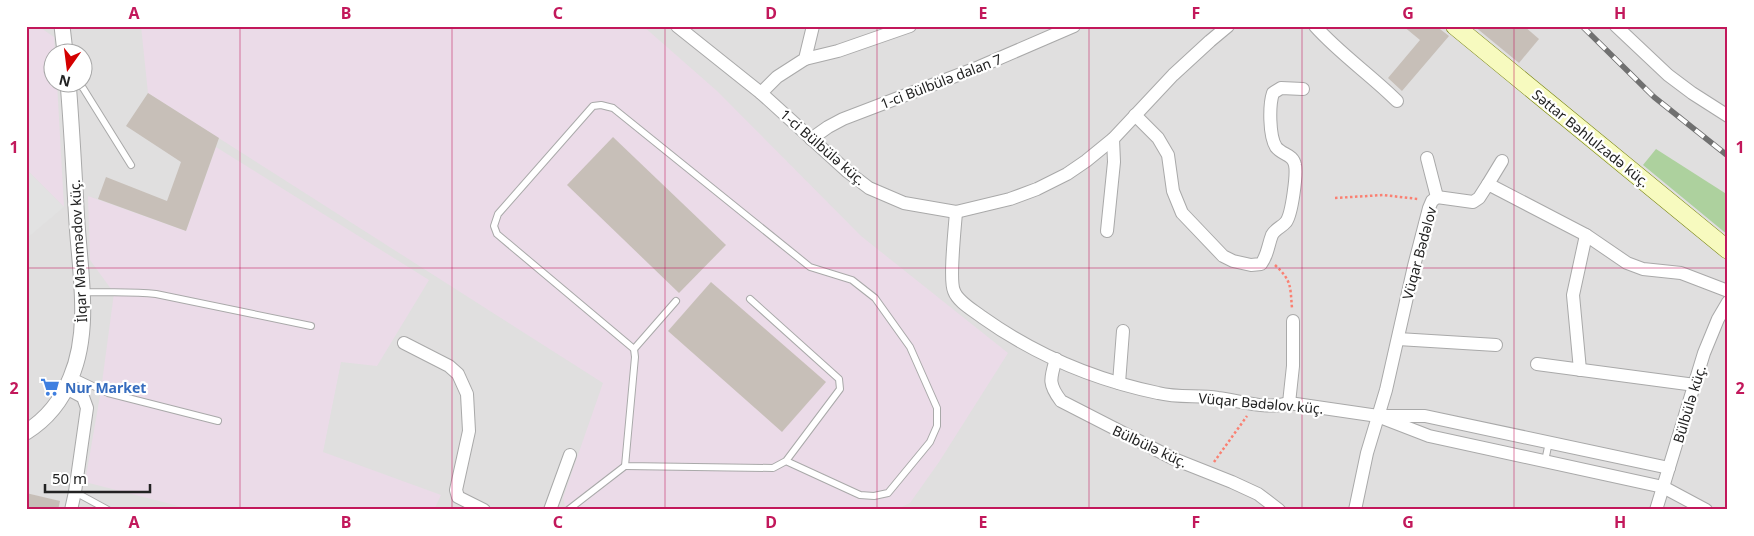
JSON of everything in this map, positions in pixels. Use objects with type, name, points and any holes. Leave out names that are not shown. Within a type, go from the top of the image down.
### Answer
[{"type":"main road","name":"Səttar Bəhlulzadə küç.","points":[[1454,26],[1728,250]]},
{"type":"street","points":[[62,26],[64,42]]},
{"type":"street","points":[[805,59],[813,26]]},
{"type":"street","points":[[760,93],[777,76],[805,59],[838,51],[910,26]]},
{"type":"street","name":"1-ci Bülbülə dalan 7","points":[[811,139],[843,119],[979,67],[1074,26]]},
{"type":"street","name":"1-ci Bülbülə küç.","points":[[684,28],[848,172],[869,188],[904,203],[956,212],[1010,199],[1038,189],[1068,174],[1113,139],[1173,75],[1228,26]]},
{"type":"street","points":[[1315,26],[1352,62],[1383,86],[1397,101]]},
{"type":"street","points":[[1616,26],[1668,76],[1728,116]]},
{"type":"street","points":[[1135,115],[1158,138],[1168,155],[1173,191],[1182,213],[1216,250],[1233,261],[1251,265],[1261,264],[1266,257],[1274,232],[1290,216],[1296,165],[1292,157],[1276,147],[1272,136],[1270,104],[1273,94],[1281,88],[1303,89]]},
{"type":"street","name":"İlqar Məmmədov küç.","points":[[26,432],[38,424],[50,412],[69,382],[81,342],[82,292],[69,92]]},
{"type":"street","points":[[1108,231],[1114,162],[1113,139]]},
{"type":"street","points":[[1427,158],[1435,199]]},
{"type":"street","points":[[1502,161],[1488,184],[1586,235],[1627,263],[1643,269],[1680,273],[1728,291]]},
{"type":"street","name":"Vüqar Bədəlov","points":[[1355,510],[1367,453],[1398,339],[1414,266],[1435,199],[1473,202],[1479,198],[1488,184]]},
{"type":"street","name":"Vüqar Bədəlov küç.","points":[[956,212],[952,279],[954,291],[960,299],[1003,332],[1094,376],[1176,396],[1218,398],[1276,407],[1289,403],[1378,416],[1425,416],[1669,468]]},
{"type":"street","points":[[1580,370],[1573,295],[1586,235]]},
{"type":"street","name":"Bülbülə küç.","points":[[1656,510],[1704,353],[1723,322],[1728,302]]},
{"type":"street","points":[[1289,403],[1293,366],[1293,321]]},
{"type":"street","points":[[1119,383],[1123,331]]},
{"type":"street","points":[[1398,339],[1496,345]]},
{"type":"street","points":[[404,343],[450,366],[458,374],[467,394],[470,431],[456,490],[458,496],[484,510]]},
{"type":"street","name":"Bülbülə küç.","points":[[1056,359],[1050,378],[1053,390],[1061,401],[1174,459],[1258,494],[1279,510]]},
{"type":"street","points":[[1537,364],[1695,385]]},
{"type":"street","points":[[69,382],[83,397],[87,408],[75,492],[70,510]]},
{"type":"street","points":[[1378,416],[1428,436],[1663,487],[1706,510]]},
{"type":"street","points":[[550,510],[570,455]]},
{"type":"lane","points":[[85,92],[131,165]]},
{"type":"lane","points":[[624,466],[636,357],[634,350],[497,234],[494,226],[498,214],[593,106],[601,104],[613,108],[810,267],[852,280],[875,298],[910,347],[937,408],[937,426],[930,442],[888,493],[874,496],[860,495],[786,461]]},
{"type":"lane","points":[[82,292],[156,294],[311,326]]},
{"type":"lane","points":[[568,510],[624,466],[773,468],[786,461],[840,390],[839,379],[750,299]]},
{"type":"lane","points":[[634,350],[676,301]]},
{"type":"lane","points":[[69,382],[218,421]]},
{"type":"lane","points":[[1545,461],[1549,442]]},
{"type":"lane","points":[[75,492],[108,510]]},
{"type":"path","points":[[1335,198],[1383,196],[1435,199]]},
{"type":"path","points":[[1266,257],[1288,278],[1293,321]]},
{"type":"path","points":[[1208,472],[1254,404]]},
{"type":"shaded area","points":[[26,26],[1728,26],[1728,510],[26,510]]},
{"type":"shaded area","points":[[26,26],[38,26],[54,37],[54,42],[42,42],[42,92],[58,92],[64,207],[26,169]]},
{"type":"shaded area","points":[[141,26],[643,26],[717,91],[861,236],[1008,353],[939,462],[910,503],[895,510],[566,510],[563,498],[603,383],[148,93]]},
{"type":"shaded area","points":[[216,147],[429,280],[377,366],[341,362],[323,452],[441,495],[434,510],[194,510],[85,482],[101,390],[114,293],[90,260],[88,196],[186,231]]},
{"type":"shaded area","points":[[26,169],[64,207],[26,239]]},
{"type":"green space","points":[[1656,149],[1728,195],[1728,235],[1643,165]]},
{"type":"building","points":[[1403,26],[1436,26],[1449,36],[1402,91],[1388,78],[1420,40]]},
{"type":"building","points":[[1474,26],[1524,26],[1539,39],[1519,63]]},
{"type":"building","points":[[148,93],[219,138],[186,231],[98,199],[106,177],[167,201],[181,162],[126,126]]},
{"type":"building","points":[[613,137],[726,245],[679,293],[567,185]]},
{"type":"building","points":[[711,282],[826,382],[782,432],[668,331]]},
{"type":"building","points":[[26,493],[60,501],[58,510],[26,510]]},
{"type":"railway","points":[[1582,26],[1654,97],[1728,156]]},
{"type":"place","name":"Nur Market","points":[[50,387]]}]
